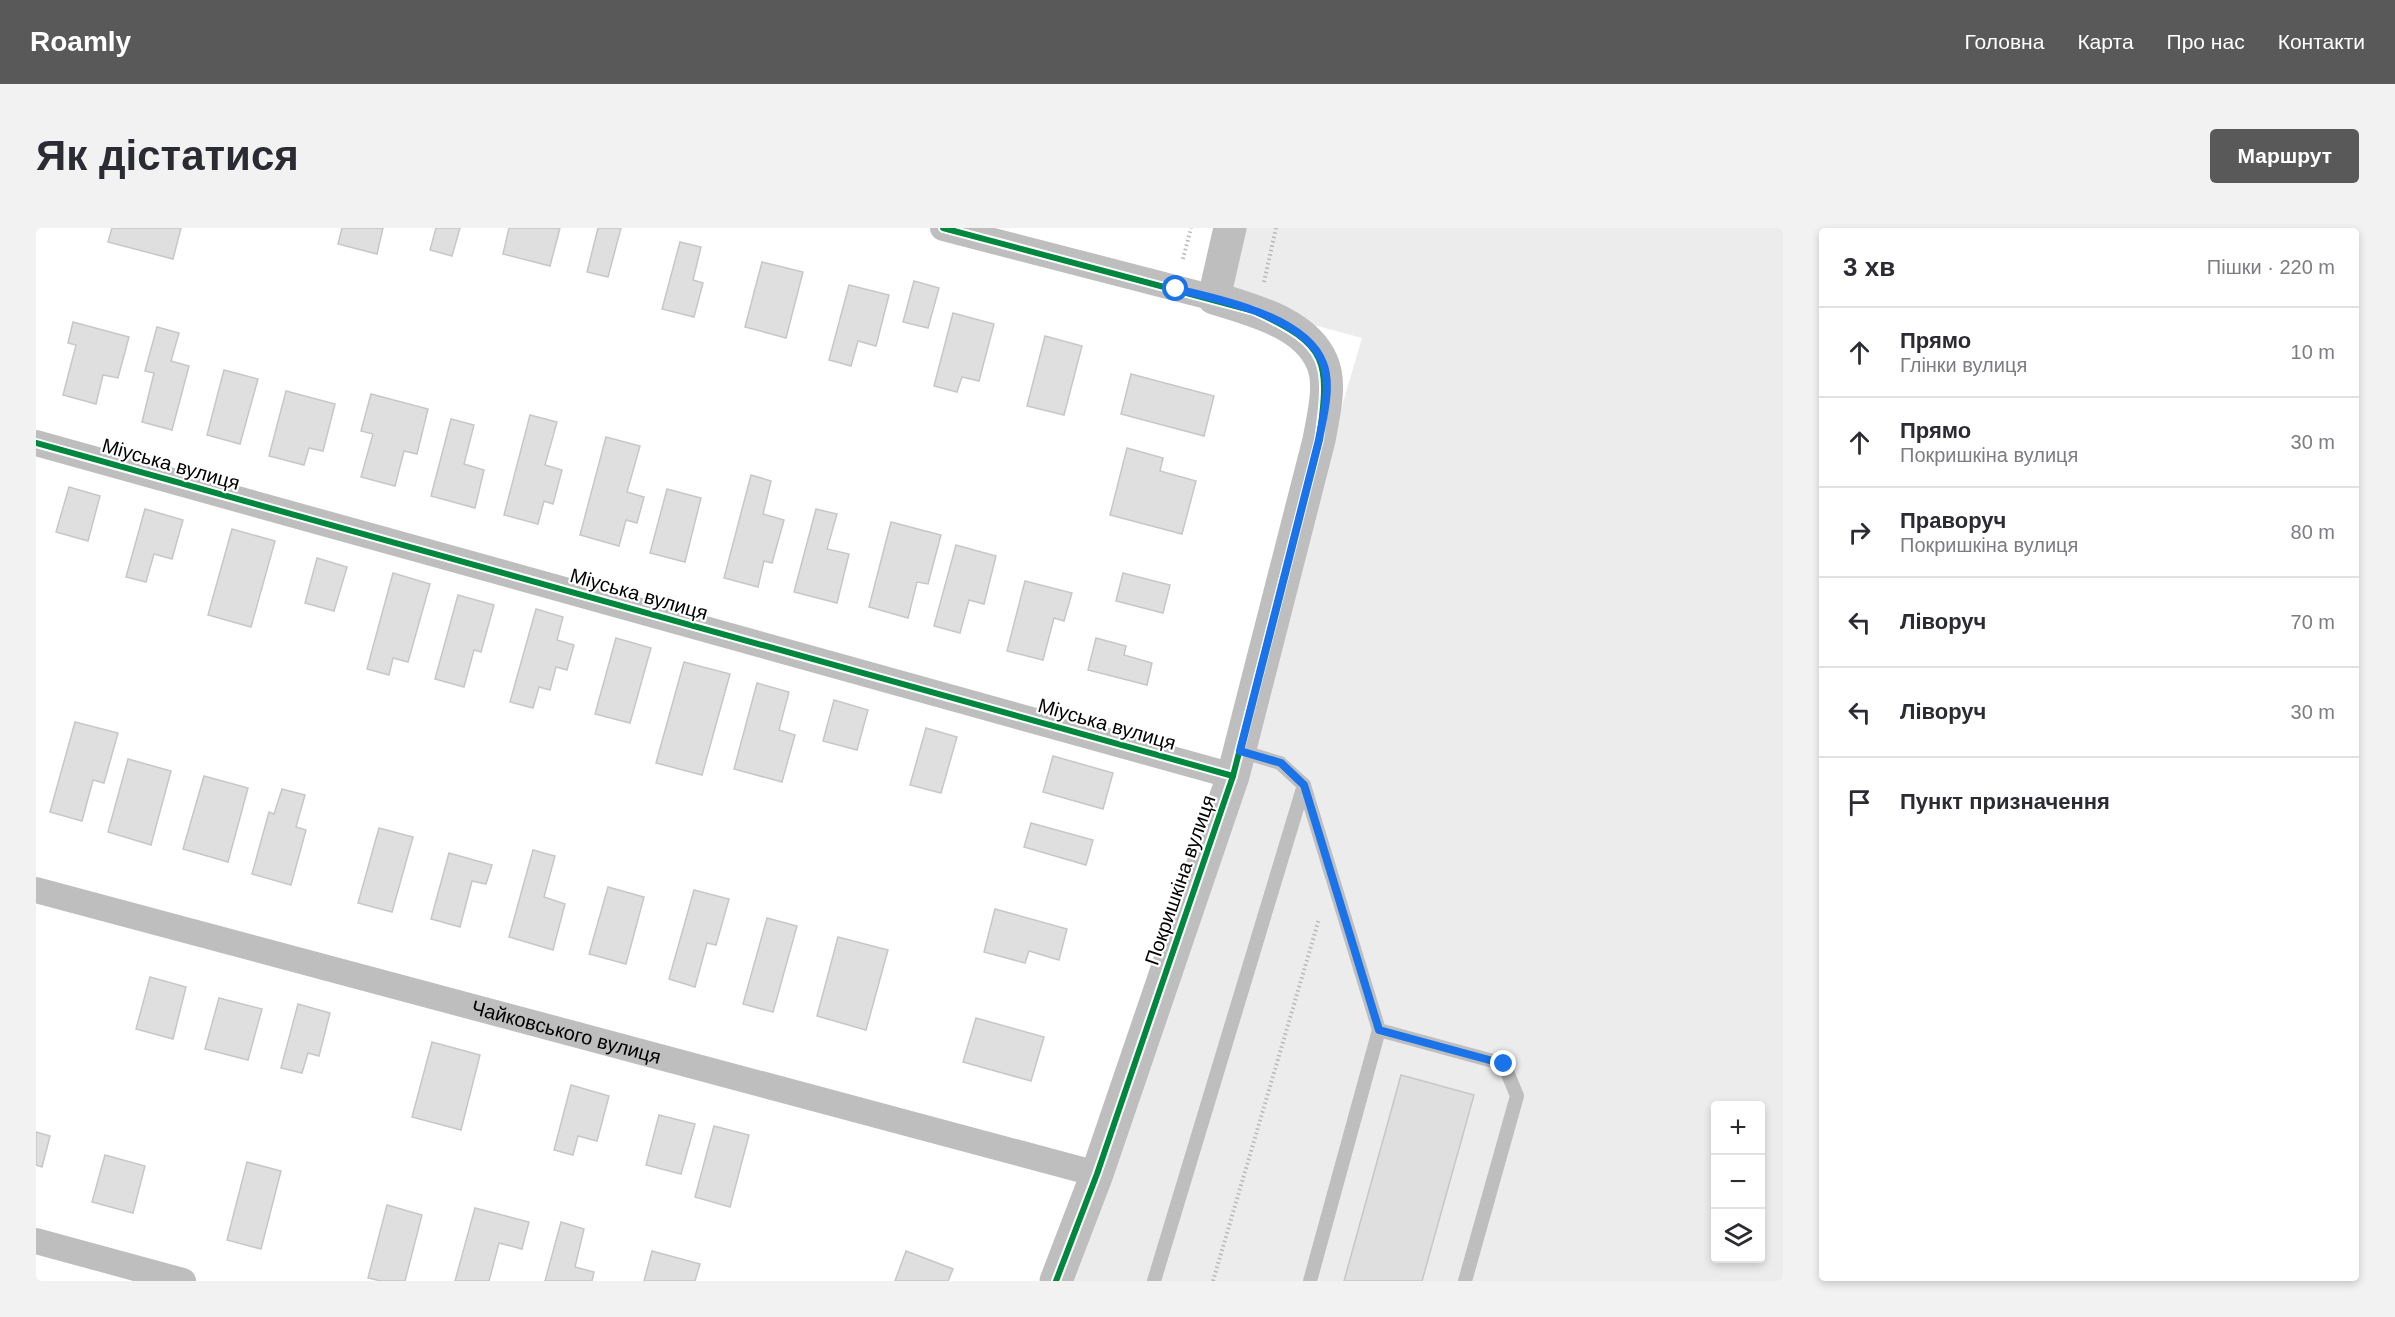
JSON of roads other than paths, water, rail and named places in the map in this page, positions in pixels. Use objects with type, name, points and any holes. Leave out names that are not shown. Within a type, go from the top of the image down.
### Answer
[{"type":"street","points":[[943,228],[1214,298],[1230,228]]},
{"type":"street","name":"Покришкіна вулиця","points":[[1056,1281],[1097,1174],[1237,763],[1319,440],[1326,392],[1323,363],[1307,340],[1284,325],[1254,311],[1214,298]]},
{"type":"street","name":"Міуська вулиця","points":[[36,443],[1237,763]]},
{"type":"street","name":"Чайковського вулиця","points":[[36,890],[1097,1174]]},
{"type":"street","points":[[36,1241],[183,1281]]},
{"type":"lane","points":[[1237,763],[1281,763],[1304,785],[1379,1030],[1310,1281]]},
{"type":"lane","points":[[1154,1281],[1304,785]]},
{"type":"lane","points":[[1379,1030],[1504,1064],[1517,1096],[1465,1281]]}]
